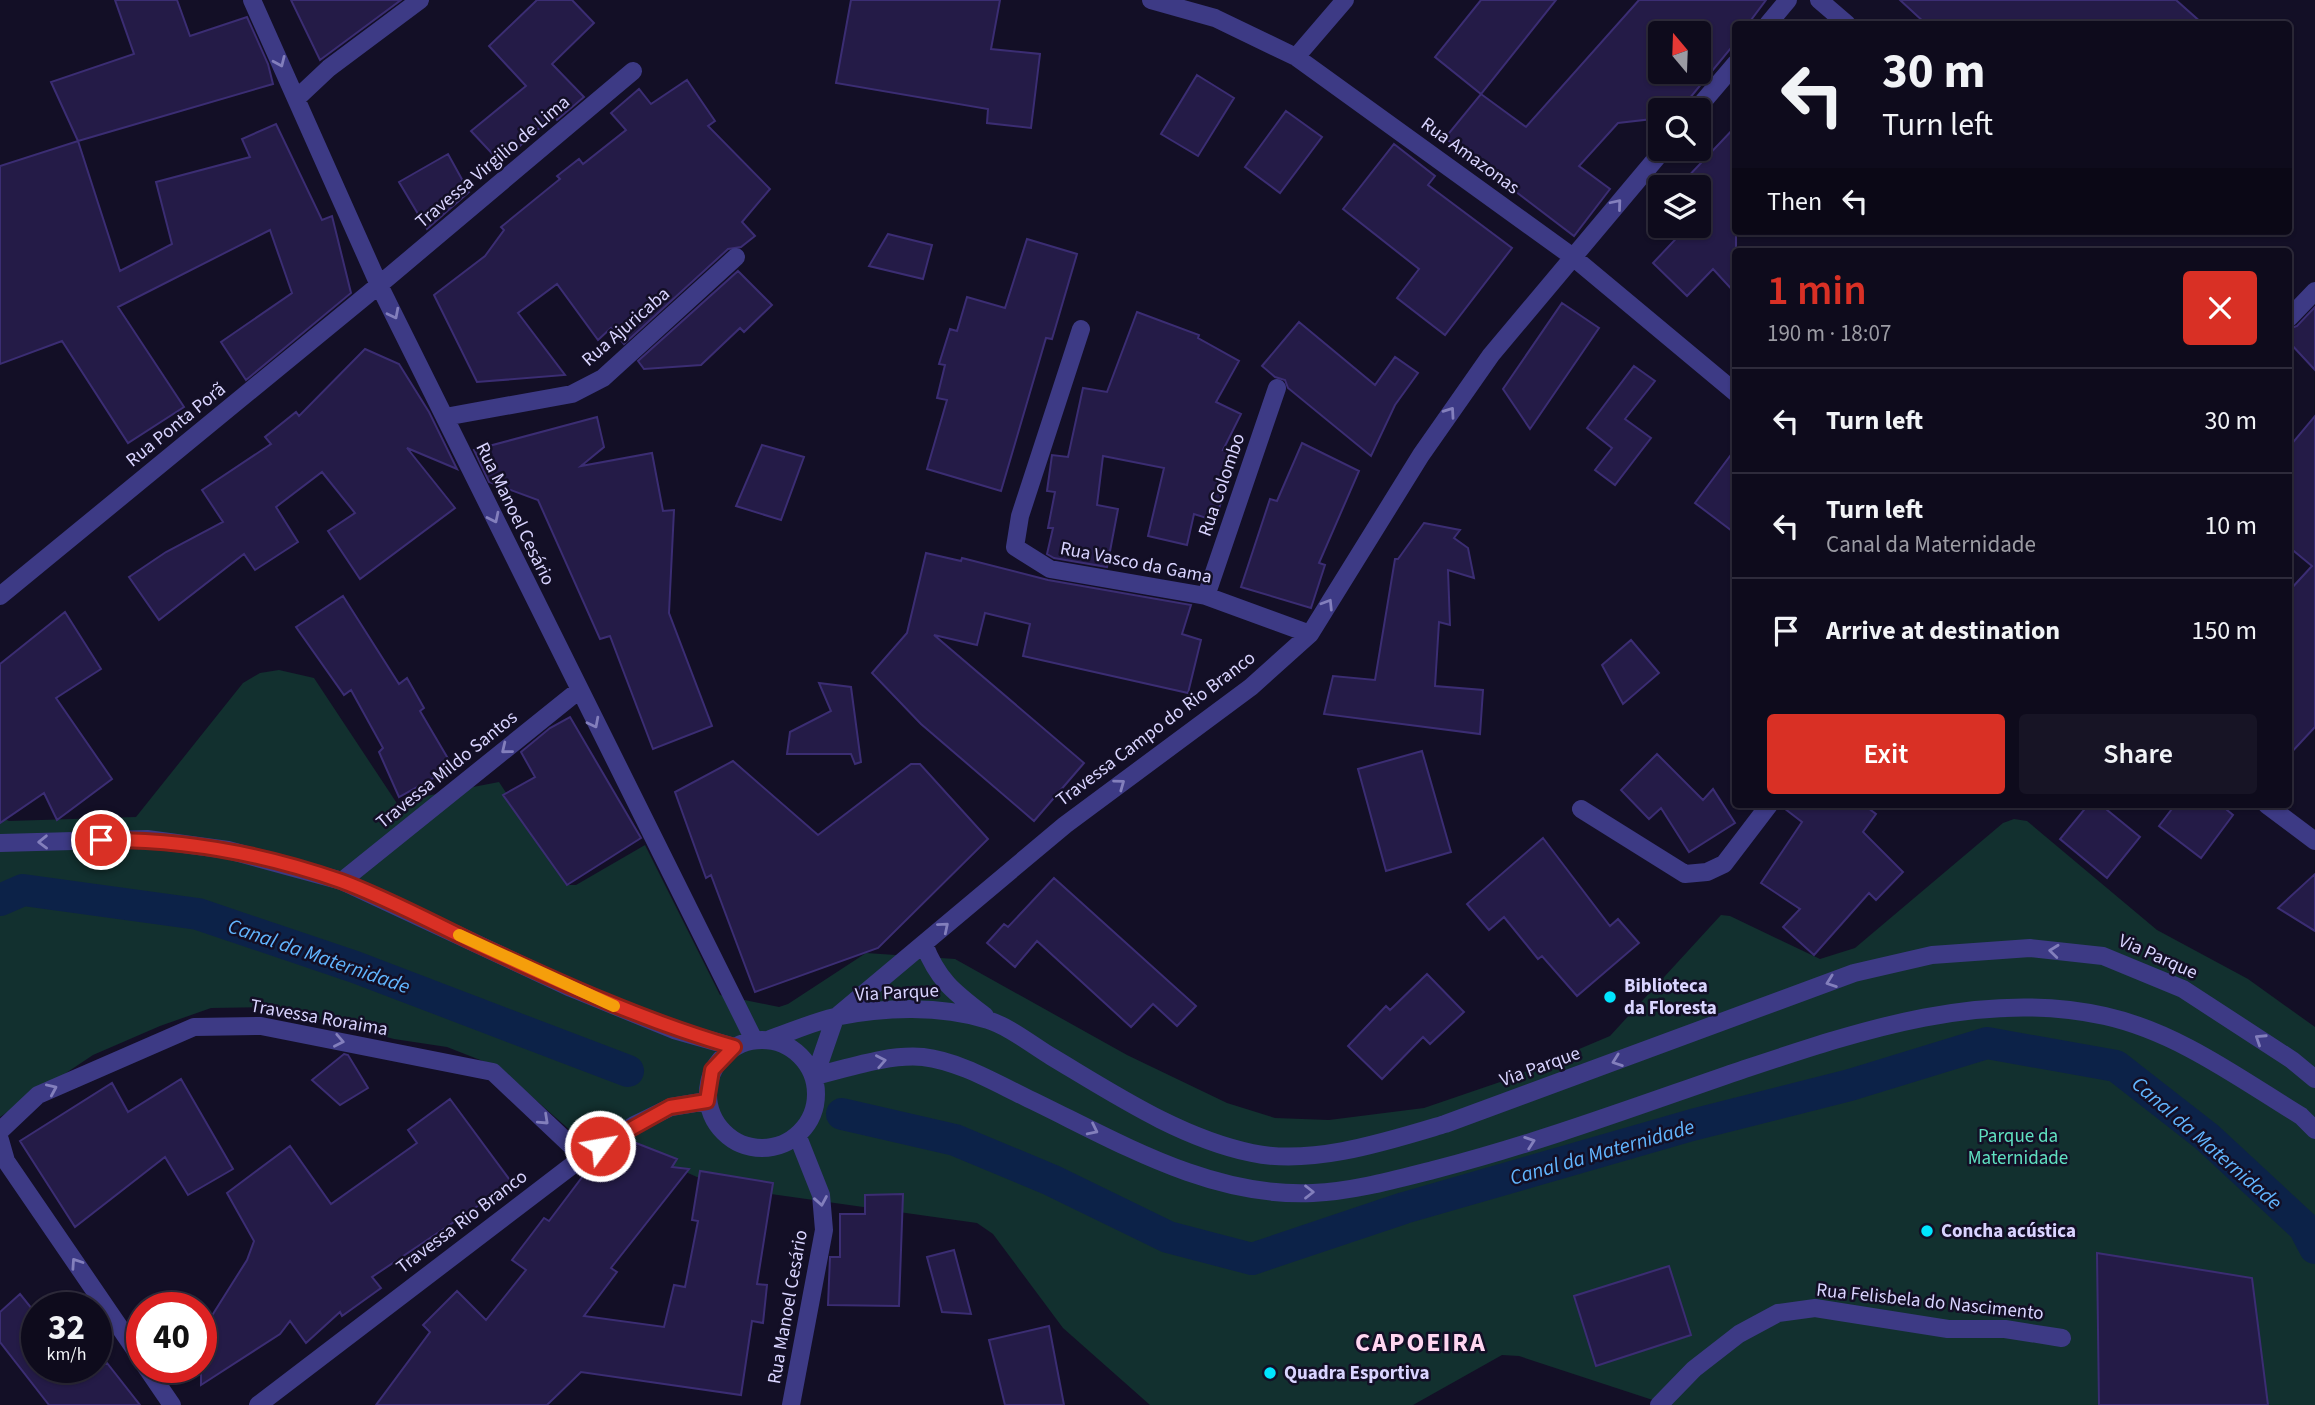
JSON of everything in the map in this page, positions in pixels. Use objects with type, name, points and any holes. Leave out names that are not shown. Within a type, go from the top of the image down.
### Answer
[{"type":"street","name":"Rua Manoel Cesário","points":[[252,0],[379,285],[578,691],[762,1040]]},
{"type":"street","points":[[296,99],[330,68],[420,0]]},
{"type":"street","name":"Rua Amazonas","points":[[1151,0],[1215,18],[1296,57],[1573,257],[1732,390]]},
{"type":"street","points":[[1296,57],[1345,0]]},
{"type":"street","points":[[1770,21],[1788,0]]},
{"type":"street","points":[[1819,0],[1844,21]]},
{"type":"street","points":[[1706,98],[1732,67]]},
{"type":"street","name":"Travessa Virgilio de Lima","points":[[379,285],[633,71]]},
{"type":"street","name":"Travessa Campo do Rio Branco","points":[[835,1017],[1065,825],[1251,687],[1310,634],[1421,455],[1467,388],[1491,355],[1654,161]]},
{"type":"street","name":"Rua Ajuricaba","points":[[445,417],[572,394],[603,378],[736,257]]},
{"type":"street","name":"Rua Ponta Porã","points":[[0,596],[379,285]]},
{"type":"street","points":[[2292,315],[2315,291]]},
{"type":"street","name":"Rua Vasco da Gama","points":[[1081,329],[1020,516],[1015,547],[1050,569],[1206,596],[1310,634]]},
{"type":"street","name":"Rua Colombo","points":[[1206,596],[1277,388]]},
{"type":"street","name":"Travessa Mildo Santos","points":[[342,881],[578,691]]},
{"type":"street","points":[[1581,809],[1685,874],[1707,872],[1724,864],[1767,808]]},
{"type":"street","points":[[2271,808],[2315,841]]},
{"type":"street","points":[[0,843],[147,839],[228,850],[342,881],[571,988],[674,1030],[734,1047],[762,1040],[797,1052],[815,1076]]},
{"type":"street","points":[[924,944],[933,970],[942,981],[991,1021]]},
{"type":"street","name":"Via Parque","points":[[762,1040],[835,1017],[921,1009],[953,1011],[991,1021],[1132,1104],[1191,1133],[1253,1154],[1317,1155],[1377,1144],[1445,1124],[1854,973],[1932,955],[2030,948],[2103,956],[2183,989],[2292,1060],[2315,1079]]},
{"type":"street","points":[[815,1076],[894,1058],[925,1057],[979,1075],[1172,1167],[1238,1189],[1313,1193],[1378,1184],[1491,1155],[1892,1023],[1987,1009],[2047,1007],[2107,1016],[2192,1049],[2301,1116],[2315,1130]]},
{"type":"street","points":[[734,1047],[712,1070],[707,1101],[718,1129],[741,1146],[771,1149],[798,1137],[805,1128],[817,1101],[815,1076],[835,1017]]},
{"type":"street","name":"Travessa Roraima","points":[[0,1131],[38,1095],[194,1027],[261,1026],[493,1072],[583,1157]]},
{"type":"street","name":"Travessa Rio Branco","points":[[258,1405],[583,1157],[634,1125],[670,1107],[707,1101]]},
{"type":"street","name":"Rua Manoel Cesário","points":[[791,1405],[824,1230],[821,1195],[798,1137]]},
{"type":"street","points":[[0,1140],[6,1161],[126,1337]]},
{"type":"street","name":"Rua Felisbela do Nascimento","points":[[1659,1405],[1694,1369],[1739,1334],[1778,1313],[1815,1308],[1948,1329],[2005,1329],[2062,1338]]},
{"type":"street","points":[[157,1383],[172,1405]]},
{"type":"green space","name":"Parque da Maternidade","points":[[279,670],[314,678],[400,808],[421,797],[499,782],[567,885],[576,885],[645,845],[720,995],[779,1007],[788,1004],[866,953],[955,959],[1127,1055],[1227,1103],[1275,1118],[1329,1120],[1424,1108],[1503,1081],[1610,1036],[1721,915],[1730,916],[1820,959],[1855,948],[2003,823],[2014,819],[2027,821],[2157,930],[2248,979],[2315,1027],[2315,1405],[1668,1405],[1519,1356],[1502,1355],[1413,1405],[1150,1405],[1063,1328],[993,1234],[977,1223],[743,1190],[697,1177],[656,1159],[603,1186],[579,1138],[498,1067],[447,1047],[394,1039],[272,1007],[211,1008],[160,1026],[93,1055],[0,1117],[0,817],[9,821],[136,817],[243,683],[260,673]]},
{"type":"building","points":[[115,0],[177,0],[190,36],[247,17],[268,64],[273,84],[78,141],[51,82],[134,54]]},
{"type":"building","points":[[291,0],[401,0],[320,60]]},
{"type":"building","points":[[537,0],[572,0],[594,23],[552,64],[584,97],[557,120],[553,116],[501,163],[471,131],[526,86],[489,46]]},
{"type":"building","points":[[851,0],[1000,0],[991,49],[1040,54],[1031,128],[987,123],[988,109],[836,83]]},
{"type":"building","points":[[1481,0],[1556,0],[1481,94],[1435,57]]},
{"type":"building","points":[[1639,0],[1766,0],[1750,21],[1732,21],[1732,47],[1712,71],[1712,21],[1648,21],[1648,84],[1701,84],[1690,98],[1648,98],[1648,120],[1618,123],[1579,166],[1610,189],[1574,236],[1445,138],[1481,94],[1526,127]]},
{"type":"building","points":[[1900,0],[2176,0],[2200,21],[1923,21]]},
{"type":"building","points":[[1197,75],[1234,98],[1198,156],[1161,134]]},
{"type":"building","points":[[687,80],[715,121],[708,126],[770,189],[742,222],[755,236],[741,247],[728,249],[624,344],[611,328],[598,340],[557,284],[518,313],[565,375],[477,382],[434,295],[485,256],[504,230],[501,227],[560,179],[557,176],[579,159],[583,164],[626,130],[611,113],[639,89],[651,104]]},
{"type":"building","points":[[1286,111],[1322,137],[1280,193],[1245,167]]},
{"type":"building","points":[[276,124],[322,220],[332,216],[351,293],[246,380],[221,342],[292,293],[270,230],[118,307],[184,407],[128,443],[62,341],[0,364],[0,166],[78,141],[120,271],[172,244],[156,182],[250,157],[242,139]]},
{"type":"building","points":[[1732,130],[1732,235],[1736,235],[1736,248],[1732,248],[1732,290],[1713,269],[1687,296],[1653,263],[1677,238],[1711,238],[1711,175],[1690,175],[1703,161],[1711,161],[1711,152]]},
{"type":"building","points":[[1394,144],[1435,176],[1428,185],[1512,248],[1445,335],[1397,298],[1419,269],[1343,209]]},
{"type":"building","points":[[448,154],[469,192],[427,229],[399,182]]},
{"type":"building","points":[[888,234],[932,245],[923,279],[869,266]]},
{"type":"building","points":[[1027,239],[1077,254],[1052,339],[1046,338],[1001,491],[927,469],[947,400],[937,398],[945,365],[939,364],[950,329],[957,331],[967,297],[1005,308]]},
{"type":"building","points":[[738,271],[772,305],[744,332],[740,328],[701,365],[644,369],[638,361]]},
{"type":"building","points":[[1562,303],[1599,328],[1530,429],[1503,389]]},
{"type":"building","points":[[2315,307],[2315,370],[2292,345],[2292,328]]},
{"type":"building","points":[[1137,312],[1199,335],[1198,338],[1239,361],[1216,402],[1241,414],[1223,450],[1234,452],[1216,521],[1194,514],[1187,545],[1148,536],[1164,468],[1103,456],[1097,505],[1118,509],[1107,567],[1054,558],[1047,554],[1053,528],[1048,528],[1055,492],[1047,491],[1052,455],[1068,457],[1083,388],[1107,392]]},
{"type":"building","points":[[1299,322],[1375,385],[1395,357],[1418,373],[1395,405],[1371,456],[1288,388],[1285,380],[1275,377],[1262,366]]},
{"type":"building","points":[[365,349],[399,364],[429,412],[457,469],[407,448],[455,508],[360,579],[328,531],[355,513],[322,472],[276,507],[298,542],[255,570],[244,554],[159,620],[129,577],[166,552],[223,522],[202,490],[271,444],[265,437],[296,412],[299,416]]},
{"type":"building","points":[[1634,366],[1655,381],[1625,419],[1651,438],[1615,485],[1595,470],[1612,448],[1587,428]]},
{"type":"building","points":[[2315,416],[2315,727],[2292,752],[2292,588],[2312,566],[2292,549],[2292,443]]},
{"type":"building","points":[[597,417],[604,447],[581,466],[652,453],[663,511],[674,510],[669,613],[712,726],[653,749],[610,636],[600,639],[538,500],[489,482],[474,450]]},
{"type":"building","points":[[1302,443],[1359,471],[1319,563],[1325,565],[1311,608],[1241,587],[1270,499],[1277,501]]},
{"type":"building","points":[[762,445],[804,457],[781,520],[736,506]]},
{"type":"building","points":[[1732,453],[1732,531],[1695,503]]},
{"type":"building","points":[[1424,523],[1460,530],[1454,538],[1468,548],[1474,578],[1448,570],[1450,625],[1439,622],[1435,686],[1483,690],[1480,734],[1324,714],[1333,676],[1375,680],[1395,559],[1398,559]]},
{"type":"building","points":[[926,553],[961,561],[962,558],[1048,580],[1191,605],[1182,634],[1201,640],[1188,693],[1023,656],[1030,624],[985,613],[977,645],[934,635],[1084,763],[1034,821],[921,724],[872,673],[907,633]]},
{"type":"building","points":[[343,596],[399,684],[407,678],[424,708],[420,711],[453,767],[399,797],[379,752],[383,748],[351,690],[344,695],[296,627]]},
{"type":"building","points":[[65,612],[101,669],[56,698],[112,779],[57,820],[44,793],[0,823],[0,664]]},
{"type":"building","points":[[1631,640],[1659,673],[1623,704],[1602,665]]},
{"type":"building","points":[[819,683],[851,687],[861,762],[855,764],[851,754],[787,754],[790,732],[831,711]]},
{"type":"building","points":[[570,717],[641,838],[567,885],[503,795],[535,777],[521,752],[550,728]]},
{"type":"building","points":[[1422,751],[1451,852],[1386,871],[1358,769]]},
{"type":"building","points":[[1657,754],[1703,800],[1713,789],[1735,823],[1689,852],[1661,808],[1649,819],[1621,790]]},
{"type":"building","points":[[733,761],[818,835],[911,764],[920,764],[988,839],[878,948],[755,992],[711,875],[706,878],[675,792]]},
{"type":"building","points":[[1784,808],[1868,808],[1876,814],[1863,832],[1903,872],[1876,900],[1869,893],[1814,955],[1783,927],[1800,909],[1761,883],[1802,822]]},
{"type":"building","points":[[2086,808],[2105,808],[2140,837],[2107,878],[2060,839]]},
{"type":"building","points":[[2173,808],[2225,808],[2233,815],[2201,858],[2159,826]]},
{"type":"building","points":[[1543,838],[1610,926],[1618,919],[1639,943],[1577,996],[1542,956],[1538,959],[1504,917],[1489,930],[1467,904]]},
{"type":"building","points":[[2315,874],[2315,931],[2278,908]]},
{"type":"building","points":[[1054,878],[1196,1006],[1177,1026],[1153,1004],[1131,1027],[1037,941],[1015,967],[987,943],[1004,924],[1008,927]]},
{"type":"building","points":[[1427,974],[1464,1012],[1430,1044],[1423,1037],[1382,1079],[1348,1046],[1386,1006],[1390,1010]]},
{"type":"building","points":[[344,1054],[348,1055],[368,1088],[340,1105],[312,1080]]},
{"type":"building","points":[[181,1079],[233,1169],[188,1195],[165,1157],[75,1227],[20,1141],[112,1083],[128,1112]]},
{"type":"building","points":[[450,1099],[512,1183],[372,1277],[381,1288],[342,1316],[340,1312],[306,1343],[290,1321],[280,1334],[217,1375],[217,1308],[247,1260],[254,1241],[227,1193],[290,1146],[331,1204],[417,1143],[408,1130]]},
{"type":"building","points":[[636,1143],[677,1159],[672,1167],[689,1169],[611,1268],[617,1272],[584,1316],[664,1327],[674,1285],[685,1287],[698,1221],[692,1220],[700,1171],[773,1183],[757,1284],[767,1285],[763,1323],[752,1321],[741,1395],[581,1372],[547,1405],[376,1405],[430,1332],[423,1325],[457,1291],[486,1320],[526,1270],[512,1260],[544,1218],[549,1221],[583,1176]]},
{"type":"building","points":[[903,1194],[899,1306],[828,1305],[830,1257],[840,1257],[840,1214],[865,1214],[865,1195]]},
{"type":"building","points":[[954,1250],[971,1314],[942,1312],[927,1257]]},
{"type":"building","points":[[2097,1253],[2252,1278],[2268,1405],[2099,1405]]},
{"type":"building","points":[[1669,1266],[1691,1335],[1596,1366],[1574,1296]]},
{"type":"building","points":[[20,1294],[21,1369],[0,1342],[0,1312]]},
{"type":"building","points":[[1049,1326],[1064,1405],[1005,1405],[989,1340]]},
{"type":"building","points":[[112,1369],[140,1405],[49,1405],[32,1383],[112,1383]]},
{"type":"waterway","name":"Canal da Maternidade","points":[[0,900],[23,890],[198,914],[355,967],[628,1071]]},
{"type":"waterway","name":"Canal da Maternidade","points":[[842,1114],[955,1140],[1051,1180],[1168,1237],[1252,1259],[1404,1208],[1692,1125],[1850,1085],[1987,1043],[2116,1066],[2207,1137],[2304,1227],[2315,1248]]},
{"type":"slow traffic","points":[[459,935],[614,1006]]},
{"type":"place","name":"Biblioteca da Floresta","points":[[1610,997]]},
{"type":"place","name":"Concha acústica","points":[[1927,1231]]},
{"type":"place","name":"Quadra Esportiva","points":[[1270,1373]]},
{"type":"district","name":"CAPOEIRA","points":[[1421,1342]]},
{"type":"route","points":[[101,840],[147,839],[228,850],[342,881],[571,988],[674,1030],[734,1047],[712,1070],[707,1101],[670,1107],[600,1146]]}]
